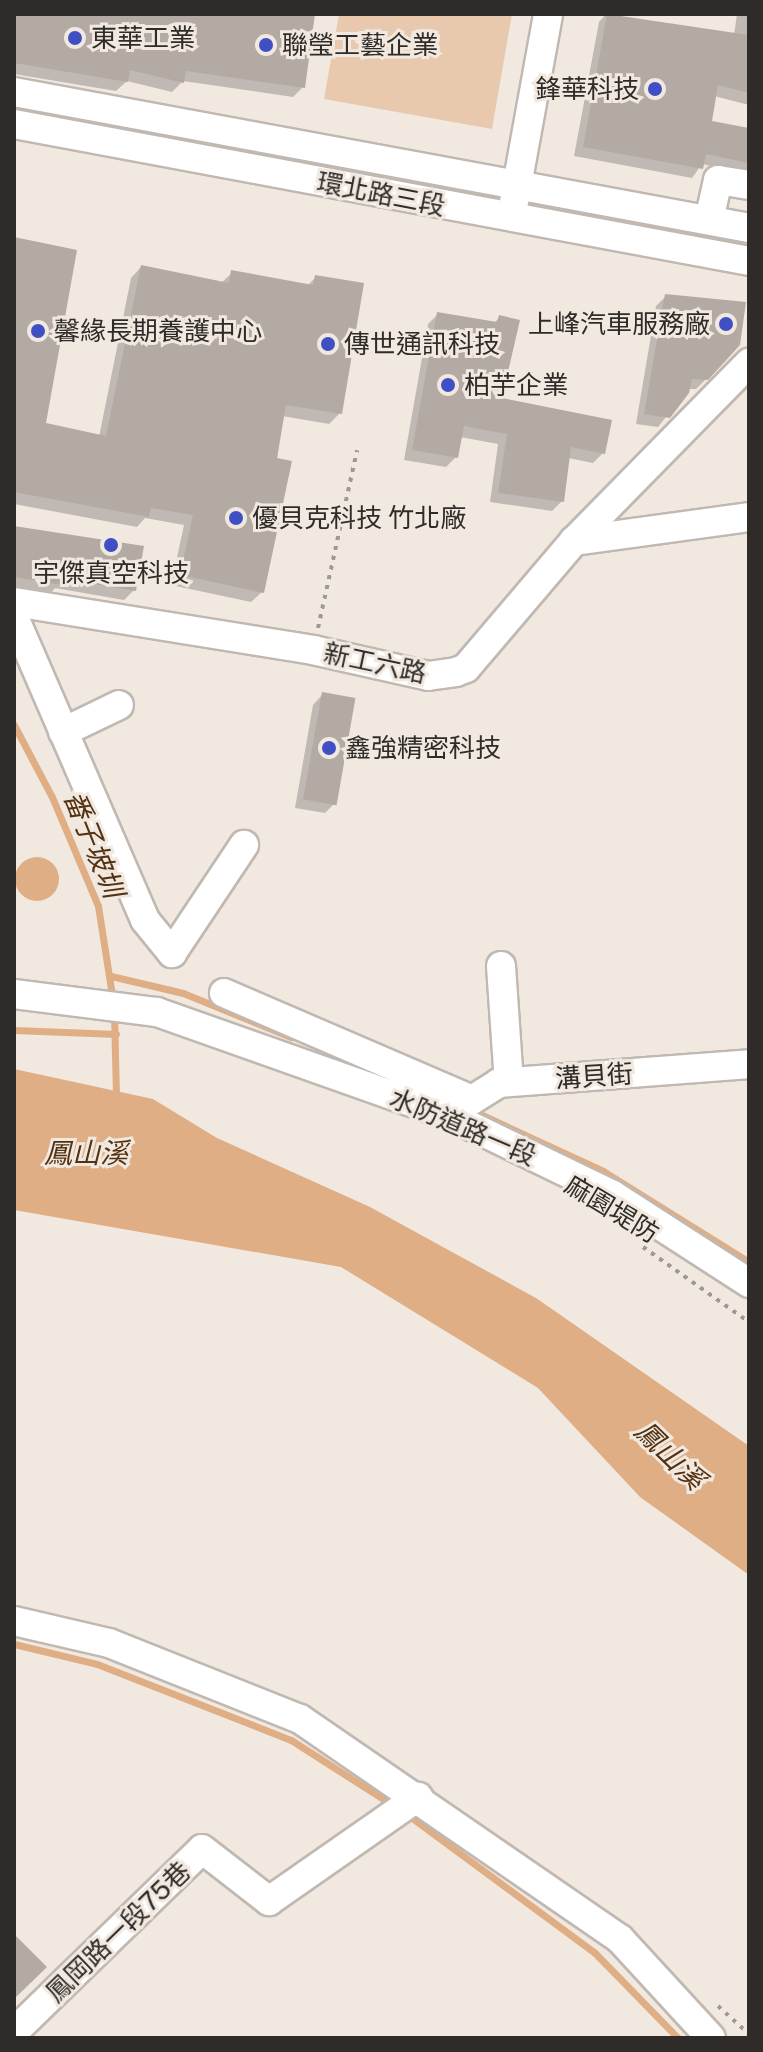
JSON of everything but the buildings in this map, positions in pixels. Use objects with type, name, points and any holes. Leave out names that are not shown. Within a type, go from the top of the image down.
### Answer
[{"type":"street","points":[[511,219],[548,14]]},
{"type":"street","name":"環北路三段","points":[[14,92],[749,228]]},
{"type":"street","name":"環北路三段","points":[[14,124],[749,261]]},
{"type":"street","points":[[709,220],[718,180],[749,185]]},
{"type":"street","name":"新工六路","points":[[14,602],[313,650],[428,676],[466,668],[574,541],[749,363]]},
{"type":"street","points":[[574,541],[749,517]]},
{"type":"street","points":[[14,617],[145,920],[172,953],[244,845]]},
{"type":"street","points":[[63,732],[119,705]]},
{"type":"street","points":[[501,966],[509,1082]]},
{"type":"street","points":[[224,993],[460,1108]]},
{"type":"street","name":"水防道路一段","points":[[14,994],[157,1012],[460,1108],[613,1195],[749,1283]]},
{"type":"street","name":"溝貝街","points":[[460,1108],[509,1082],[749,1064]]},
{"type":"street","points":[[14,1621],[109,1643],[300,1719],[418,1797],[620,1939],[711,2038]]},
{"type":"street","name":"鳳岡路一段75巷","points":[[14,2032],[202,1849],[269,1901],[418,1797]]},
{"type":"path","points":[[313,650],[357,450]]},
{"type":"path","name":"麻園堤防","points":[[638,1243],[749,1322]]},
{"type":"shaded area","points":[[339,14],[512,14],[492,129],[324,99]]},
{"type":"water","points":[[37,857],[53,863],[59,879],[53,895],[37,901],[21,895],[15,879],[21,863]]},
{"type":"water","name":"鳳山溪","points":[[14,1069],[153,1099],[217,1138],[370,1207],[536,1298],[749,1446],[749,1575],[640,1497],[538,1388],[341,1267],[14,1210]]},
{"type":"waterway","name":"番子坡圳","points":[[14,725],[52,797],[98,906],[113,1002]]},
{"type":"waterway","points":[[111,976],[183,993],[291,1037]]},
{"type":"waterway","points":[[114,1014],[116,1098]]},
{"type":"waterway","points":[[14,1030],[116,1034]]},
{"type":"waterway","points":[[482,1115],[603,1171],[749,1262]]},
{"type":"waterway","points":[[14,1644],[97,1664],[291,1740],[385,1800]]},
{"type":"waterway","points":[[412,1818],[594,1952],[678,2038]]},
{"type":"place","name":"東華工業","points":[[75,38]]},
{"type":"place","name":"聯瑩工藝企業","points":[[266,45]]},
{"type":"place","name":"鋒華科技","points":[[655,89]]},
{"type":"place","name":"上峰汽車服務廠","points":[[726,324]]},
{"type":"place","name":"馨緣長期養護中心","points":[[38,331]]},
{"type":"place","name":"傳世通訊科技","points":[[328,344]]},
{"type":"place","name":"柏芋企業","points":[[448,385]]},
{"type":"place","name":"優貝克科技 竹北廠","points":[[236,518]]},
{"type":"place","name":"宇傑真空科技","points":[[111,545]]},
{"type":"place","name":"鑫強精密科技","points":[[329,748]]}]
